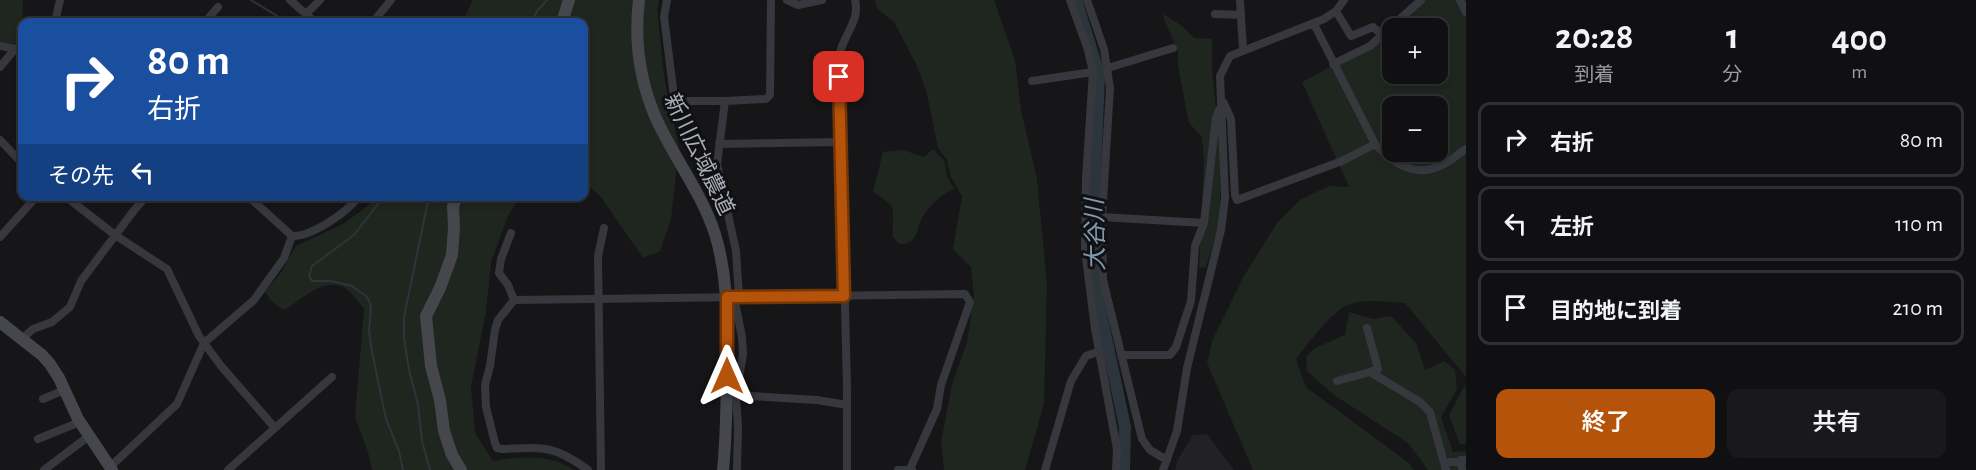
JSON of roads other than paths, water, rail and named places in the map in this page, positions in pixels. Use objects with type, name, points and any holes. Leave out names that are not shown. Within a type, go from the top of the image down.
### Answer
[{"type":"main road","points":[[563,18],[569,0]]},
{"type":"main road","name":"新川広域農道","points":[[639,0],[636,19],[638,58],[645,86],[656,117],[703,202],[733,297],[732,395],[723,470]]},
{"type":"main road","points":[[455,201],[452,255],[440,288],[426,316],[431,366],[440,399],[444,431],[452,455],[461,470]]},
{"type":"main road","points":[[0,321],[50,364],[80,422],[111,469]]},
{"type":"street","points":[[56,18],[60,0]]},
{"type":"street","points":[[290,0],[310,18]]},
{"type":"street","points":[[306,14],[320,0]]},
{"type":"street","points":[[376,18],[391,0]]},
{"type":"street","points":[[668,0],[664,17],[674,96],[679,101],[766,99],[770,95],[771,0]]},
{"type":"street","points":[[787,0],[798,5],[822,0]]},
{"type":"street","points":[[847,470],[840,48],[853,26],[857,10],[855,0]]},
{"type":"street","points":[[1070,0],[1088,50],[1093,72],[1086,178],[1085,250],[1117,449],[1116,470]]},
{"type":"street","points":[[1087,0],[1104,49],[1110,88],[1102,218],[1103,280],[1142,439],[1150,450],[1167,459]]},
{"type":"street","points":[[1240,0],[1243,49]]},
{"type":"street","points":[[1163,470],[1177,431],[1187,368],[1221,230],[1226,198],[1220,76],[1230,56],[1243,49],[1314,24],[1336,11],[1344,0]]},
{"type":"street","points":[[1401,18],[1421,0]]},
{"type":"street","points":[[1460,0],[1466,12]]},
{"type":"street","points":[[208,18],[218,7]]},
{"type":"street","points":[[1333,64],[1370,46],[1382,35],[1373,27],[1351,36],[1336,11]]},
{"type":"street","points":[[1215,14],[1240,15]]},
{"type":"street","points":[[1314,24],[1375,144],[1400,165],[1426,171],[1442,165],[1466,149]]},
{"type":"street","points":[[0,46],[18,49]]},
{"type":"street","points":[[1108,68],[1173,48]]},
{"type":"street","points":[[0,67],[18,50]]},
{"type":"street","points":[[1032,81],[1093,72]]},
{"type":"street","points":[[725,101],[717,164],[736,251],[733,297]]},
{"type":"street","points":[[1221,101],[1231,119],[1237,200],[1342,161],[1375,144]]},
{"type":"street","points":[[1121,355],[1170,355],[1176,347],[1191,301],[1195,246],[1203,223],[1216,117],[1221,101]]},
{"type":"street","points":[[0,140],[18,159]]},
{"type":"street","points":[[719,144],[841,142]]},
{"type":"street","points":[[0,237],[32,201]]},
{"type":"street","points":[[71,201],[115,235],[167,269],[199,336],[221,366],[275,428]]},
{"type":"street","points":[[22,339],[33,329],[52,322],[70,307],[81,281],[143,201]]},
{"type":"street","points":[[254,201],[292,236],[300,237],[337,218],[354,201]]},
{"type":"street","points":[[1102,218],[1203,223]]},
{"type":"street","points":[[601,470],[598,256],[604,228]]},
{"type":"street","points":[[511,233],[501,259],[499,273],[508,285],[514,300]]},
{"type":"street","points":[[111,469],[177,404],[204,343],[254,300],[284,258],[292,236]]},
{"type":"street","points":[[514,300],[965,294],[970,302],[941,385],[937,409],[911,470],[898,470]]},
{"type":"street","points":[[514,300],[498,320],[485,385],[486,407],[497,448],[550,448],[567,455],[588,470]]},
{"type":"street","points":[[1337,381],[1378,369],[1367,328]]},
{"type":"street","points":[[1045,470],[1071,381],[1086,356],[1100,351]]},
{"type":"street","points":[[1370,372],[1420,402],[1430,412],[1445,466],[1463,463]]},
{"type":"street","points":[[228,470],[332,377]]},
{"type":"street","points":[[43,399],[64,390]]},
{"type":"street","points":[[737,470],[738,427],[732,395],[817,400],[847,405]]},
{"type":"street","points":[[38,439],[80,422]]},
{"type":"street","points":[[44,470],[89,435]]},
{"type":"waterway","points":[[251,0],[280,18]]},
{"type":"waterway","points":[[533,18],[547,0]]},
{"type":"waterway","name":"大谷川","points":[[1076,0],[1099,74],[1092,250],[1097,295],[1125,427],[1124,470]]},
{"type":"waterway","points":[[380,201],[354,235],[312,266],[309,276],[312,281],[331,281],[352,286],[367,297],[371,306],[369,331],[372,352],[386,419],[399,451],[403,470]]},
{"type":"waterway","points":[[428,201],[404,317],[404,338],[418,404],[422,441],[430,470]]}]
